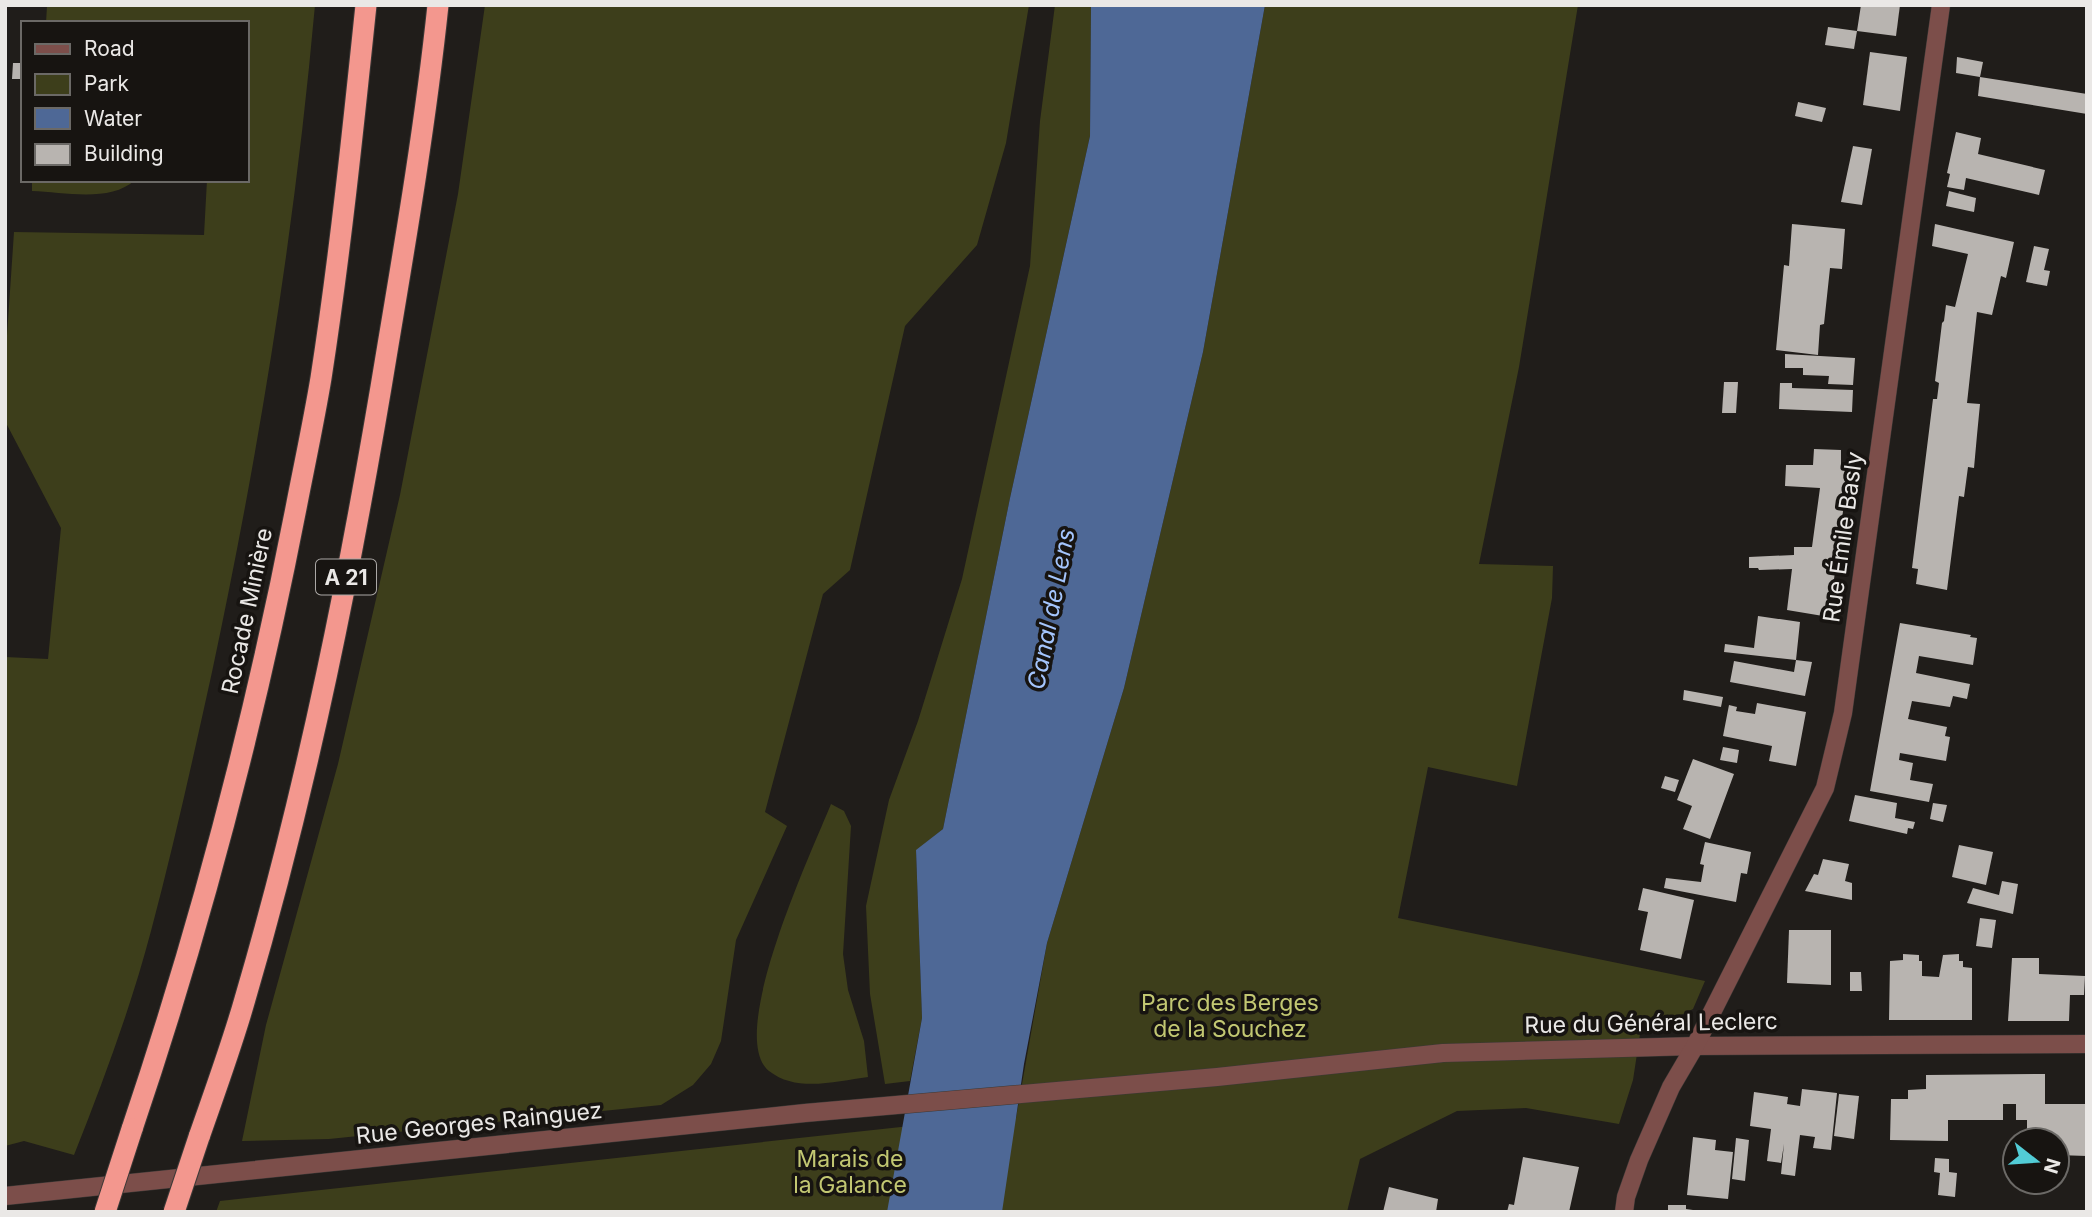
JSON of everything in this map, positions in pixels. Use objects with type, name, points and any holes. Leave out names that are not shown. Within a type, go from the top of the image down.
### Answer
[{"type":"highway","name":"Rocade Minière","points":[[105,1212],[158,1053],[228,809],[277,609],[321,380],[346,195],[366,5]]},
{"type":"highway","name":"A 21","points":[[174,1212],[245,1000],[293,816],[327,666],[355,534],[381,388],[440,10]]},
{"type":"street","name":"Rue Émile Basly","points":[[1624,1212],[1626,1197],[1671,1087],[1695,1046],[1825,788],[1836,749],[1877,474],[1941,5]]},
{"type":"street","name":"Rue du Général Leclerc","points":[[957,1100],[1217,1077],[1443,1053],[1695,1046],[2087,1044]]},
{"type":"street","name":"Rue Georges Rainguez","points":[[5,1196],[805,1113],[957,1100]]},
{"type":"green space","points":[[43,5],[315,5],[297,173],[274,340],[212,672],[175,834],[135,988],[74,1155],[24,1141],[5,1146],[5,657],[48,659],[61,528],[5,421],[5,365],[14,232],[204,235],[207,182],[248,182],[248,21],[46,21],[47,6]]},
{"type":"green space","points":[[485,5],[1029,5],[1006,143],[977,245],[905,326],[850,570],[823,594],[765,812],[787,826],[736,940],[721,1041],[711,1064],[693,1085],[661,1105],[329,1139],[242,1141],[266,1025],[338,764],[400,495],[458,194]]},
{"type":"green space","points":[[1055,5],[1091,5],[1090,136],[1010,498],[943,829],[916,851],[922,1018],[910,1081],[885,1084],[870,994],[866,906],[889,800],[918,721],[962,579],[1030,266],[1040,121]]},
{"type":"green space","name":"Parc des Berges de la Souchez","points":[[1265,5],[1578,5],[1519,367],[1479,564],[1553,566],[1552,598],[1517,786],[1428,767],[1398,918],[1705,981],[1693,1009],[1677,1017],[1642,1021],[1633,1080],[1619,1124],[1526,1108],[1457,1111],[1360,1159],[1347,1212],[216,1212],[220,1201],[901,1127],[1016,1118],[1047,943],[1124,688],[1203,352]]},
{"type":"green space","points":[[32,182],[132,182],[113,192],[100,194],[32,191]]},
{"type":"green space","points":[[831,804],[844,811],[851,826],[843,954],[848,990],[864,1041],[868,1077],[804,1084],[780,1078],[769,1071],[758,1051],[758,1021],[777,941]]},
{"type":"water","name":"Canal de Lens","points":[[1091,5],[1265,5],[1203,352],[1124,688],[1047,943],[1024,1064],[1002,1212],[887,1212],[922,1018],[916,850],[943,829],[1010,498],[1090,136]]},
{"type":"building","points":[[1861,5],[1900,5],[1896,36],[1857,31]]},
{"type":"building","points":[[1828,27],[1857,31],[1854,49],[1825,45]]},
{"type":"building","points":[[1870,52],[1907,57],[1900,111],[1863,105]]},
{"type":"building","points":[[1957,57],[1983,62],[1980,77],[1956,73]]},
{"type":"building","points":[[13,63],[21,63],[21,79],[12,79]]},
{"type":"building","points":[[1980,77],[2087,94],[2087,114],[1978,96]]},
{"type":"building","points":[[1798,102],[1826,108],[1822,122],[1795,116]]},
{"type":"building","points":[[1956,132],[1981,138],[1978,154],[2045,170],[2039,195],[1966,178],[1964,190],[1947,187],[1950,174],[1947,173]]},
{"type":"building","points":[[1853,146],[1872,149],[1862,205],[1841,202]]},
{"type":"building","points":[[1949,191],[1976,198],[1974,212],[1946,206]]},
{"type":"building","points":[[1792,224],[1845,229],[1842,269],[1830,268],[1824,324],[1820,325],[1818,355],[1776,350],[1784,265],[1789,266]]},
{"type":"building","points":[[1935,224],[2014,242],[2006,278],[2001,276],[1992,315],[1977,312],[1967,403],[1980,404],[1974,468],[1968,467],[1964,497],[1959,496],[1947,590],[1916,584],[1918,569],[1912,568],[1933,399],[1937,399],[1939,383],[1935,381],[1942,323],[1946,305],[1955,307],[1968,254],[1932,246]]},
{"type":"building","points":[[2034,246],[2049,249],[2044,270],[2050,271],[2047,286],[2026,282]]},
{"type":"building","points":[[1785,354],[1855,358],[1853,385],[1828,384],[1829,376],[1803,375],[1803,368],[1785,368]]},
{"type":"building","points":[[1724,382],[1738,382],[1736,413],[1722,413]]},
{"type":"building","points":[[1780,383],[1792,383],[1792,388],[1853,390],[1852,412],[1779,409]]},
{"type":"building","points":[[1814,449],[1841,450],[1841,466],[1849,466],[1829,617],[1787,610],[1792,569],[1749,568],[1749,557],[1794,555],[1794,547],[1812,547],[1820,488],[1785,486],[1786,465],[1813,465]]},
{"type":"building","points":[[1758,616],[1800,622],[1796,660],[1724,652],[1725,644],[1754,648]]},
{"type":"building","points":[[1900,623],[1977,638],[1973,665],[1919,656],[1916,673],[1970,684],[1967,699],[1953,696],[1950,707],[1912,701],[1908,719],[1947,727],[1945,736],[1950,737],[1946,761],[1900,753],[1899,760],[1913,763],[1910,780],[1933,784],[1929,802],[1870,791]]},
{"type":"building","points":[[1796,660],[1812,662],[1805,696],[1730,682],[1734,661],[1794,672]]},
{"type":"building","points":[[1684,690],[1723,697],[1721,707],[1683,700]]},
{"type":"building","points":[[1757,703],[1806,712],[1796,766],[1769,761],[1772,746],[1723,736],[1729,705],[1737,707],[1736,711],[1755,714]]},
{"type":"building","points":[[1723,747],[1739,750],[1737,763],[1720,760]]},
{"type":"building","points":[[1693,759],[1734,774],[1710,839],[1683,829],[1692,806],[1677,800]]},
{"type":"building","points":[[1665,776],[1679,780],[1675,792],[1661,788]]},
{"type":"building","points":[[1855,795],[1897,803],[1895,818],[1915,822],[1913,829],[1908,828],[1907,834],[1849,821]]},
{"type":"building","points":[[1933,803],[1947,805],[1943,822],[1930,819]]},
{"type":"building","points":[[1705,842],[1751,852],[1747,874],[1741,873],[1736,902],[1664,888],[1666,878],[1701,882],[1704,865],[1700,864]]},
{"type":"building","points":[[1959,845],[1993,852],[1986,885],[1952,877]]},
{"type":"building","points":[[1823,859],[1849,864],[1845,881],[1852,883],[1852,900],[1805,891],[1814,874],[1818,875]]},
{"type":"building","points":[[2002,881],[2018,884],[2013,914],[1967,903],[1973,888],[1999,895]]},
{"type":"building","points":[[1643,888],[1694,900],[1681,959],[1640,950],[1648,912],[1638,910]]},
{"type":"building","points":[[1980,918],[1996,920],[1992,948],[1976,946]]},
{"type":"building","points":[[1789,930],[1831,930],[1831,985],[1787,983]]},
{"type":"building","points":[[1903,954],[1919,955],[1919,961],[1922,961],[1922,976],[1939,977],[1943,955],[1959,954],[1963,967],[1972,968],[1972,1020],[1889,1020],[1890,961],[1903,960]]},
{"type":"building","points":[[2012,958],[2039,958],[2039,974],[2085,976],[2084,995],[2070,995],[2069,1021],[2008,1021]]},
{"type":"building","points":[[1850,972],[1861,972],[1862,991],[1850,991]]},
{"type":"building","points":[[2045,1074],[2045,1104],[2087,1104],[2087,1156],[2071,1155],[2071,1126],[2027,1126],[2027,1120],[2016,1120],[2016,1104],[2003,1104],[2003,1120],[1948,1120],[1948,1141],[1890,1140],[1891,1099],[1908,1099],[1908,1090],[1926,1089],[1926,1075]]},
{"type":"building","points":[[1802,1089],[1837,1093],[1831,1150],[1813,1148],[1815,1137],[1800,1135],[1795,1176],[1781,1174],[1784,1144],[1781,1163],[1767,1161],[1771,1129],[1750,1126],[1754,1092],[1788,1097],[1787,1104],[1800,1106]]},
{"type":"building","points":[[1839,1094],[1859,1096],[1854,1139],[1834,1136]]},
{"type":"building","points":[[1693,1137],[1716,1140],[1715,1150],[1733,1152],[1728,1199],[1687,1195]]},
{"type":"building","points":[[1736,1138],[1749,1140],[1745,1181],[1732,1179]]},
{"type":"building","points":[[1523,1157],[1579,1167],[1569,1212],[1507,1212],[1509,1204],[1514,1205]]},
{"type":"building","points":[[1935,1158],[1949,1159],[1949,1172],[1957,1173],[1955,1197],[1938,1195],[1940,1173],[1934,1172]]},
{"type":"building","points":[[1389,1187],[1438,1199],[1436,1212],[1383,1212]]},
{"type":"building","points":[[1668,1205],[1686,1205],[1686,1209],[1693,1212],[1668,1212]]},
{"type":"park label","name":"Marais de la Galance","points":[[850,1172]]}]
